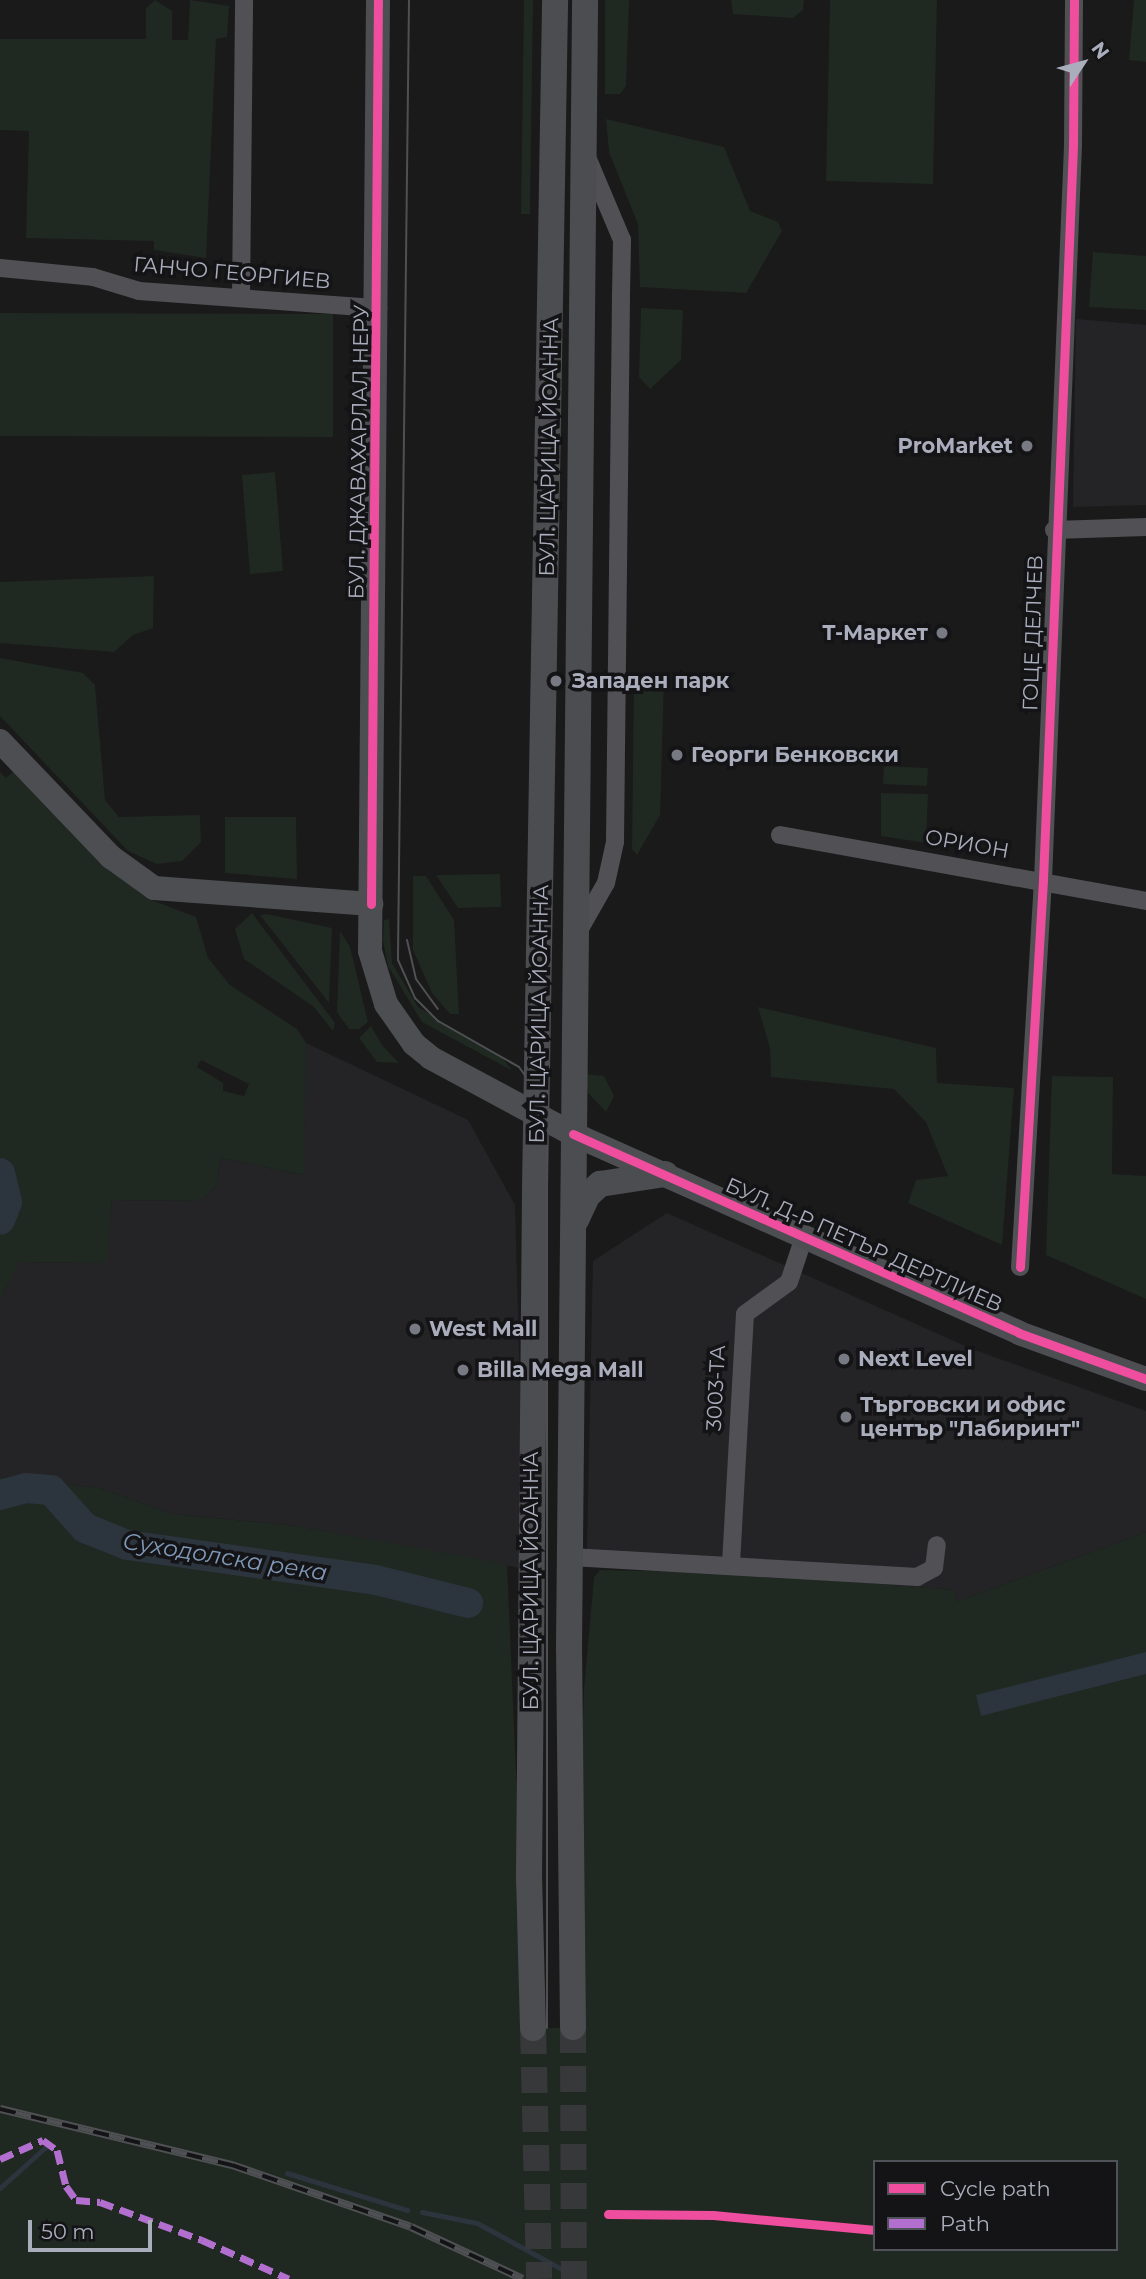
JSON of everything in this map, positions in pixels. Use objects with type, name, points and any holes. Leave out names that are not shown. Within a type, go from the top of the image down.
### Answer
[{"type":"main road","name":"БУЛ. ДЖАВАХАРЛАЛ НЕРУ","points":[[371,904],[378,307],[378,0]]},
{"type":"main road","name":"БУЛ. ЦАРИЦА ЙОАННА","points":[[533,2028],[529,1856],[536,1114],[555,0]]},
{"type":"main road","name":"БУЛ. ЦАРИЦА ЙОАННА","points":[[573,2027],[571,1557],[574,938],[585,0]]},
{"type":"main road","points":[[0,741],[111,857],[154,888],[371,904]]},
{"type":"main road","name":"БУЛ. Д-Р ПЕТЪР ДЕРТЛИЕВ","points":[[371,904],[370,951],[397,1024],[431,1058],[573,1134],[665,1174],[803,1240],[1019,1333],[1146,1379]]},
{"type":"main road","points":[[573,1228],[584,1201],[600,1184],[665,1174]]},
{"type":"street","points":[[241,296],[243,0]]},
{"type":"street","name":"ГОЦЕ ДЕЛЧЕВ","points":[[1020,1267],[1043,880],[1054,530],[1073,145],[1074,0]]},
{"type":"street","points":[[574,938],[606,883],[615,842],[622,240],[583,150]]},
{"type":"street","name":"ГАНЧО ГЕОРГИЕВ","points":[[0,268],[93,277],[139,291],[378,307]]},
{"type":"street","points":[[1054,530],[1146,527]]},
{"type":"street","name":"ОРИОН","points":[[780,835],[1043,880],[1146,901]]},
{"type":"street","name":"3003-ТА","points":[[731,1564],[745,1314],[789,1282],[803,1240]]},
{"type":"street","points":[[571,1557],[731,1564],[917,1577],[934,1568],[937,1545]]},
{"type":"shaded area","points":[[155,0],[172,11],[172,40],[188,40],[190,0],[229,6],[227,37],[216,39],[206,258],[154,250],[154,241],[26,238],[29,131],[0,130],[0,39],[146,39],[146,8]]},
{"type":"shaded area","points":[[524,0],[533,0],[530,214],[521,214]]},
{"type":"shaded area","points":[[605,0],[629,0],[626,86],[620,94],[605,94]]},
{"type":"shaded area","points":[[731,0],[804,0],[803,10],[793,18],[733,14]]},
{"type":"shaded area","points":[[830,0],[937,0],[933,184],[826,181]]},
{"type":"shaded area","points":[[1134,0],[1146,0],[1146,62],[1129,60]]},
{"type":"shaded area","points":[[606,119],[724,147],[750,211],[778,222],[782,231],[746,293],[640,287],[638,224],[609,152]]},
{"type":"shaded area","points":[[1093,252],[1146,256],[1146,310],[1089,307]]},
{"type":"shaded area","points":[[641,308],[683,310],[681,360],[650,389],[639,377]]},
{"type":"shaded area","points":[[0,313],[333,314],[333,437],[0,436]]},
{"type":"shaded area","points":[[1076,319],[1146,325],[1146,505],[1073,507]]},
{"type":"shaded area","points":[[275,472],[283,571],[250,574],[242,475]]},
{"type":"shaded area","points":[[154,576],[153,628],[133,635],[114,652],[0,643],[0,582]]},
{"type":"shaded area","points":[[0,658],[83,673],[95,685],[105,800],[119,817],[200,815],[201,842],[182,861],[157,864],[128,851],[0,716]]},
{"type":"shaded area","points":[[634,679],[664,679],[660,815],[637,855],[632,849]]},
{"type":"shaded area","points":[[884,766],[928,768],[927,786],[883,784]]},
{"type":"shaded area","points":[[14,771],[102,865],[149,899],[196,917],[208,958],[230,985],[297,1029],[306,1043],[304,1175],[220,1158],[217,1185],[200,1201],[112,1200],[107,1263],[19,1262],[0,1299],[0,772],[6,778]],"holes":[[[201,1060],[249,1084],[244,1096],[223,1091],[223,1083],[197,1067]]]},
{"type":"shaded area","points":[[881,793],[928,794],[926,843],[881,836]]},
{"type":"shaded area","points":[[225,817],[296,817],[297,879],[225,873]]},
{"type":"shaded area","points":[[500,874],[501,907],[458,908],[436,875]]},
{"type":"shaded area","points":[[413,876],[426,876],[454,920],[459,1014],[450,1014],[432,993],[413,950]]},
{"type":"shaded area","points":[[252,913],[335,1023],[333,1031],[314,1007],[244,959],[235,929]]},
{"type":"shaded area","points":[[267,914],[332,928],[329,1003],[260,915]]},
{"type":"shaded area","points":[[389,919],[392,963],[418,1007],[501,1057],[513,1071],[422,1022],[388,966],[383,941],[384,920]]},
{"type":"shaded area","points":[[340,931],[350,947],[368,1022],[359,1029],[349,1029],[337,1012]]},
{"type":"shaded area","points":[[758,1007],[936,1048],[937,1083],[1014,1088],[1002,1245],[908,1203],[916,1180],[948,1176],[926,1122],[894,1089],[771,1077],[770,1048]]},
{"type":"shaded area","points":[[371,1026],[382,1045],[399,1063],[377,1062],[359,1038]]},
{"type":"shaded area","points":[[306,1043],[468,1120],[515,1205],[525,1569],[297,1526],[173,1514],[99,1488],[0,1477],[0,1299],[18,1262],[106,1263],[112,1200],[200,1201],[217,1185],[220,1158],[303,1175]]},
{"type":"shaded area","points":[[585,1074],[604,1076],[614,1096],[606,1112],[588,1093]]},
{"type":"shaded area","points":[[1052,1076],[1113,1077],[1112,1174],[1146,1176],[1146,1299],[1046,1255]]},
{"type":"shaded area","points":[[667,1213],[972,1349],[1146,1411],[1146,1532],[956,1602],[955,1590],[747,1573],[587,1550],[593,1261]]},
{"type":"shaded area","points":[[0,1477],[99,1488],[173,1514],[297,1526],[507,1564],[527,2029],[573,2027],[584,1689],[594,1577],[600,1570],[747,1573],[955,1590],[956,1602],[1146,1532],[1146,2279],[0,2279]]},
{"type":"shaded area","points":[[1146,1652],[1146,1674],[981,1716],[976,1695]]},
{"type":"waterway","name":"Суходолска река","points":[[0,1173],[7,1202],[0,1220]]},
{"type":"waterway","name":"Суходолска река","points":[[0,1495],[26,1488],[51,1490],[85,1528],[127,1545],[376,1580],[468,1603]]},
{"type":"waterway","points":[[0,2188],[48,2145]]},
{"type":"waterway","points":[[287,2173],[407,2210]]},
{"type":"waterway","points":[[422,2212],[477,2223],[580,2279]]},
{"type":"tunnel","points":[[573,2027],[574,2279]]},
{"type":"tunnel","points":[[533,2028],[539,2279]]},
{"type":"tram line","points":[[409,0],[398,960],[415,998],[438,1021],[519,1067],[538,1093],[547,1120],[547,2028]]},
{"type":"tram line","points":[[407,940],[416,979],[438,1009]]},
{"type":"railway","points":[[0,2109],[232,2165],[411,2227],[523,2279]]},
{"type":"marked path","points":[[0,2159],[43,2140],[57,2150],[66,2186],[76,2200],[100,2202],[202,2240],[289,2279]]},
{"type":"cycle path","points":[[371,904],[378,0]]},
{"type":"cycle path","points":[[1020,1267],[1043,880],[1073,145],[1074,0]]},
{"type":"cycle path","points":[[573,1134],[1019,1333],[1146,1379]]},
{"type":"cycle path","points":[[608,2214],[713,2215],[873,2230]]},
{"type":"place","name":"ProMarket","points":[[1027,446]]},
{"type":"place","name":"Т-Маркет","points":[[942,633]]},
{"type":"place","name":"Западен парк","points":[[556,681]]},
{"type":"place","name":"Георги Бенковски","points":[[677,755]]},
{"type":"place","name":"West Mall","points":[[415,1329]]},
{"type":"place","name":"Next Level","points":[[844,1359]]},
{"type":"place","name":"Billa Mega Mall","points":[[463,1370]]},
{"type":"place","name":"Търговски и офис център \"Лабиринт\"","points":[[846,1417]]}]
